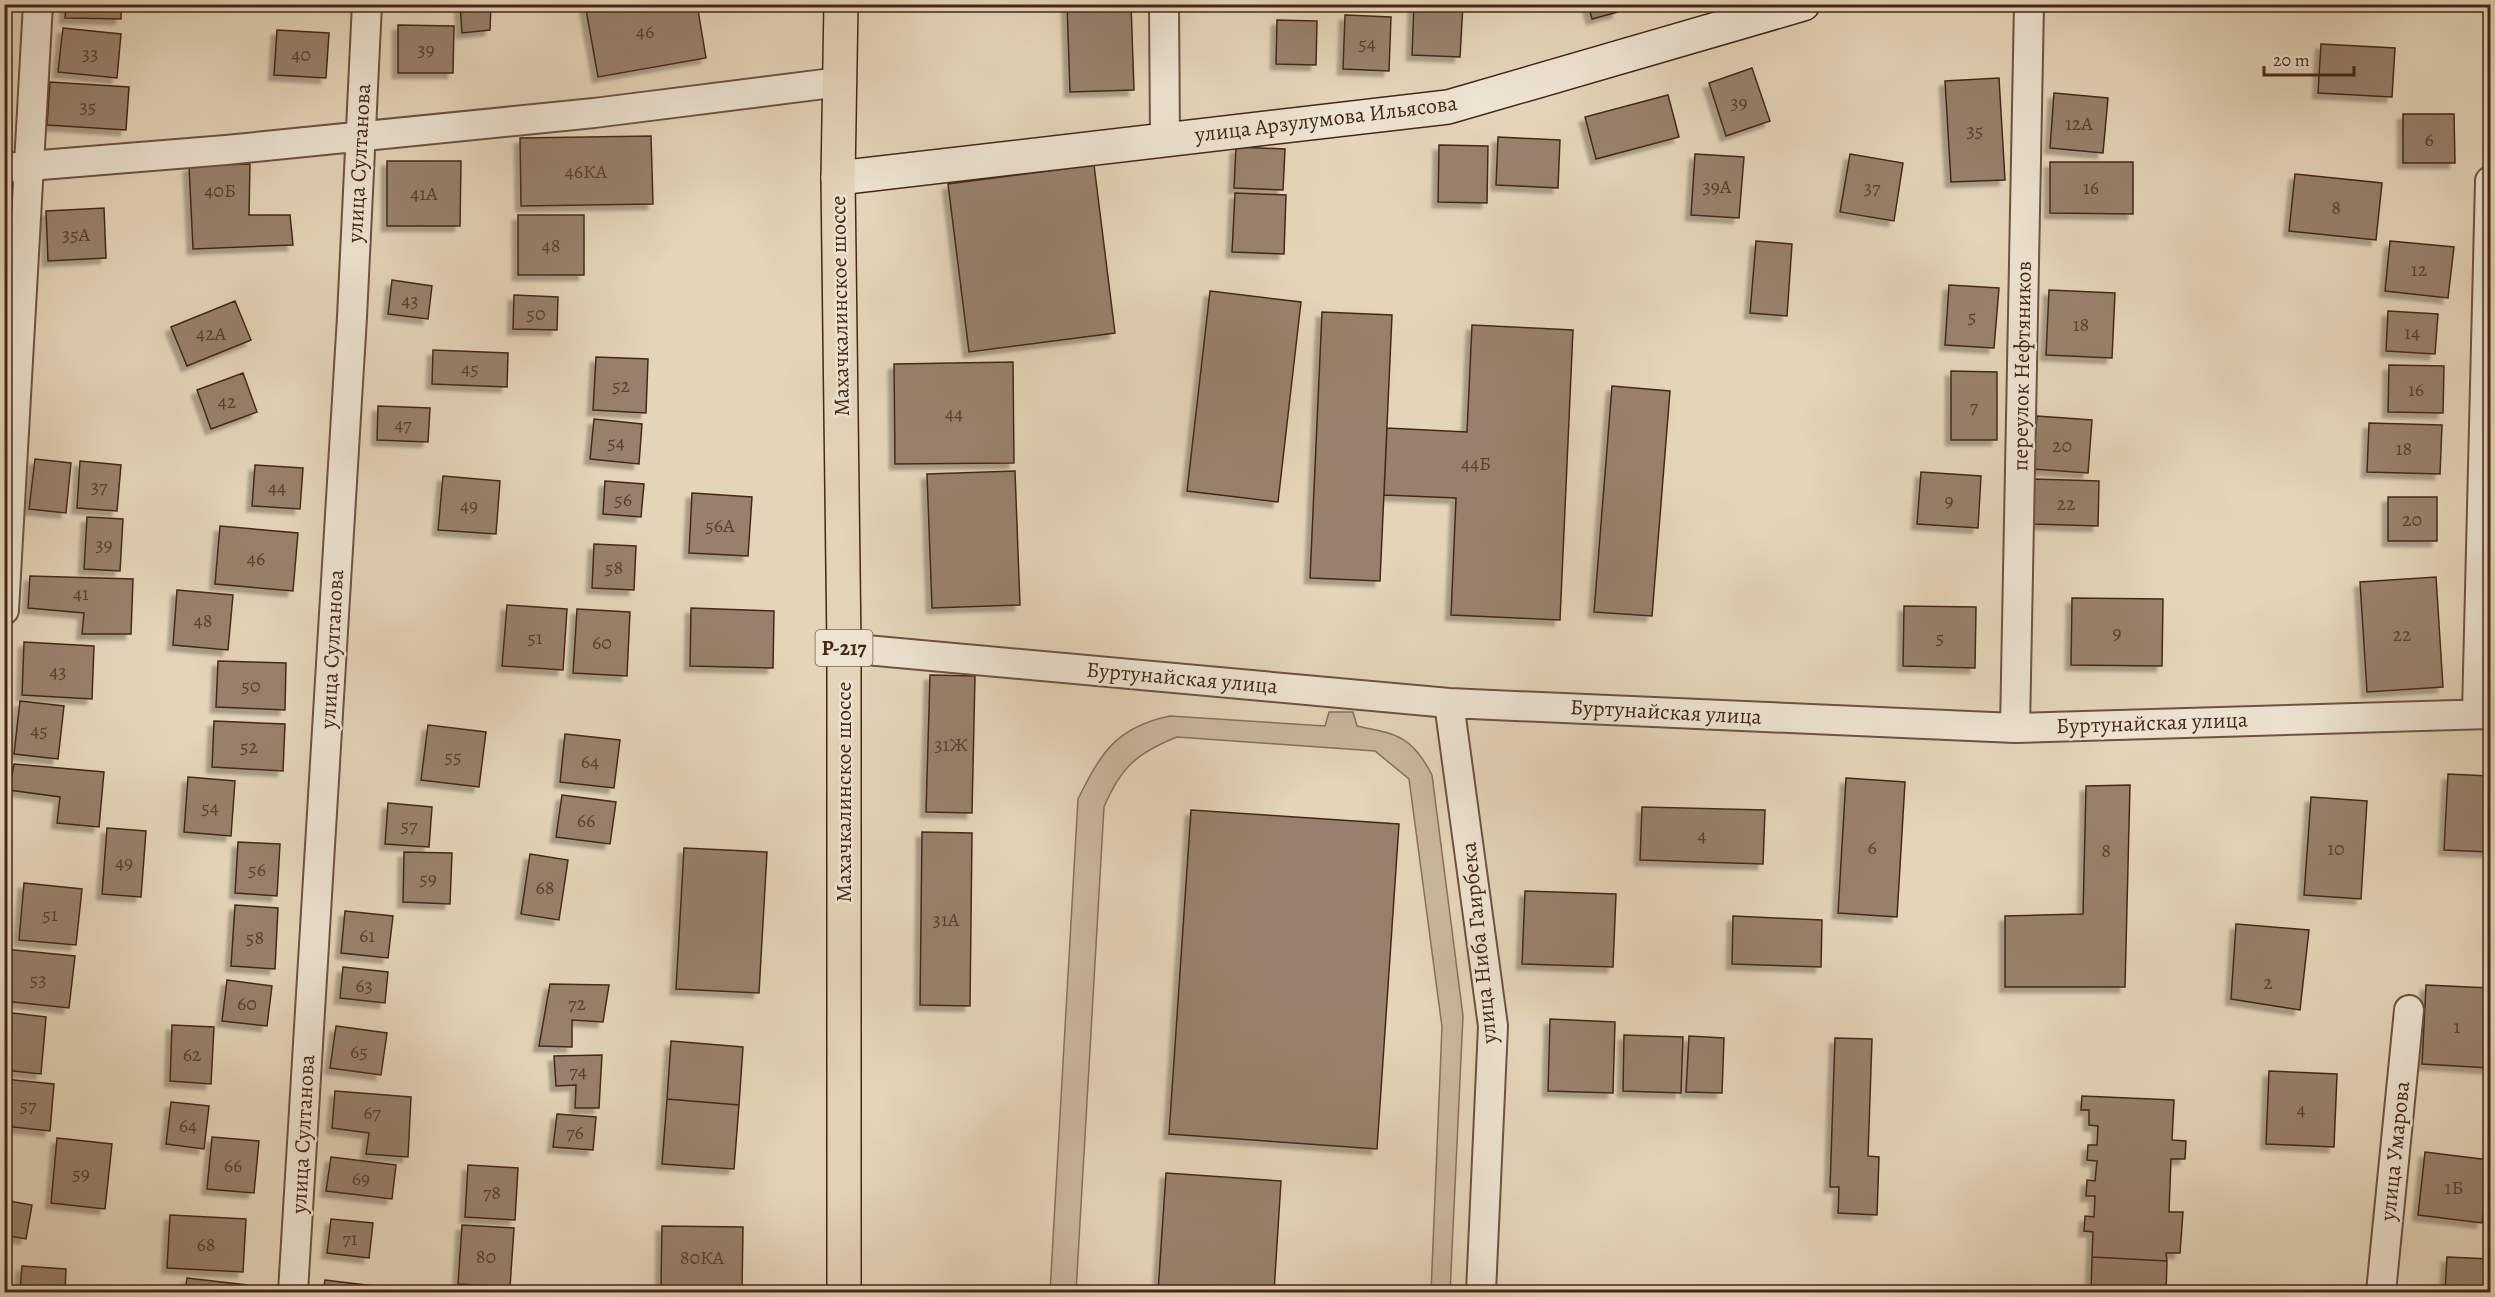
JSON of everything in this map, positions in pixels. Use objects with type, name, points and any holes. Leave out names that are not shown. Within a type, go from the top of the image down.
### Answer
[{"type":"highway","name":"Махачкалинское шоссе","points":[[841,4],[838,178],[844,648],[844,1293]]},
{"type":"street","points":[[4,610],[17,167],[38,4]]},
{"type":"street","name":"улица Султанова","points":[[293,1293],[367,4]]},
{"type":"street","points":[[1164,4],[1165,140]]},
{"type":"street","name":"улица Арзулумова Ильясова","points":[[838,178],[1448,107],[1803,4]]},
{"type":"street","name":"переулок Нефтяников","points":[[2014,728],[2029,4]]},
{"type":"street","points":[[17,167],[360,137],[594,113],[840,82]]},
{"type":"street","points":[[2484,713],[2490,181]]},
{"type":"street","name":"Буртунайская улица","points":[[844,648],[1449,703],[2014,728],[2484,713]]},
{"type":"street","name":"улица Ниба Гаирбека","points":[[1449,703],[1493,1026],[1481,1293]]},
{"type":"street","name":"улица Умарова","points":[[2381,1293],[2409,1010]]},
{"type":"shaded area","points":[[1329,712],[1353,712],[1357,726],[1402,739],[1417,752],[1432,775],[1463,1016],[1450,1292],[1431,1292],[1442,1027],[1409,779],[1375,751],[1177,737],[1151,749],[1132,763],[1117,781],[1104,807],[1076,1292],[1050,1292],[1078,799],[1094,768],[1112,744],[1136,727],[1151,721],[1170,716],[1325,726]]},
{"type":"building","points":[[66,4],[121,4],[121,19],[65,18]]},
{"type":"building","points":[[460,4],[491,4],[490,30],[462,33]]},
{"type":"building","points":[[585,4],[697,4],[706,58],[598,77]]},
{"type":"building","points":[[1067,4],[1131,4],[1134,90],[1070,92]]},
{"type":"building","points":[[1414,4],[1463,4],[1460,57],[1412,55]]},
{"type":"building","points":[[1588,4],[1616,4],[1618,12],[1592,19]]},
{"type":"building","points":[[1345,15],[1391,17],[1389,71],[1343,69]]},
{"type":"building","points":[[1277,20],[1317,21],[1316,65],[1276,64]]},
{"type":"building","points":[[398,25],[454,26],[453,73],[398,73]]},
{"type":"building","points":[[63,28],[121,34],[117,78],[58,72]]},
{"type":"building","points":[[277,30],[329,33],[326,78],[274,75]]},
{"type":"building","points":[[2321,44],[2395,48],[2392,97],[2318,93]]},
{"type":"building","points":[[1752,68],[1770,121],[1726,136],[1709,83]]},
{"type":"building","points":[[1999,78],[2005,180],[1951,182],[1945,81]]},
{"type":"building","points":[[50,82],[129,87],[126,130],[47,125]]},
{"type":"building","points":[[2054,93],[2108,98],[2103,153],[2050,148]]},
{"type":"building","points":[[1668,95],[1679,137],[1596,159],[1585,117]]},
{"type":"building","points":[[2403,114],[2454,114],[2455,163],[2403,163]]},
{"type":"building","points":[[651,136],[653,204],[521,206],[520,138]]},
{"type":"building","points":[[1498,137],[1560,140],[1558,188],[1496,185]]},
{"type":"building","points":[[1439,145],[1488,146],[1487,203],[1438,202]]},
{"type":"building","points":[[1236,147],[1285,149],[1283,190],[1234,188]]},
{"type":"building","points":[[1695,154],[1744,157],[1739,218],[1691,215]]},
{"type":"building","points":[[1850,154],[1903,163],[1894,221],[1840,212]]},
{"type":"building","points":[[387,161],[461,161],[460,226],[387,226]]},
{"type":"building","points":[[2050,162],[2133,162],[2133,214],[2050,213]]},
{"type":"building","points":[[250,164],[249,215],[290,215],[293,245],[193,249],[189,166]]},
{"type":"building","points":[[1094,165],[1115,333],[969,352],[948,184]]},
{"type":"building","points":[[2295,174],[2382,183],[2376,240],[2289,231]]},
{"type":"building","points":[[1235,193],[1286,195],[1284,254],[1232,252]]},
{"type":"building","points":[[104,208],[106,258],[48,261],[46,211]]},
{"type":"building","points":[[518,215],[584,215],[584,275],[518,275]]},
{"type":"building","points":[[1756,241],[1792,244],[1787,316],[1750,313]]},
{"type":"building","points":[[2390,241],[2454,247],[2448,298],[2385,291]]},
{"type":"building","points":[[392,280],[432,286],[428,319],[388,314]]},
{"type":"building","points":[[1949,285],[1999,288],[1994,348],[1945,345]]},
{"type":"building","points":[[2049,290],[2115,293],[2112,358],[2046,355]]},
{"type":"building","points":[[1210,291],[1301,302],[1278,502],[1187,491]]},
{"type":"building","points":[[514,295],[558,297],[557,330],[513,329]]},
{"type":"building","points":[[235,301],[251,340],[187,366],[171,327]]},
{"type":"building","points":[[2388,311],[2438,314],[2435,354],[2386,351]]},
{"type":"building","points":[[1322,312],[1392,315],[1380,581],[1310,578]]},
{"type":"building","points":[[1472,325],[1573,330],[1560,620],[1451,615],[1456,498],[1384,495],[1387,428],[1467,432]]},
{"type":"building","points":[[433,350],[508,353],[507,387],[432,384]]},
{"type":"building","points":[[596,357],[648,359],[646,413],[593,410]]},
{"type":"building","points":[[1013,362],[1014,463],[895,464],[894,364]]},
{"type":"building","points":[[2389,365],[2444,366],[2443,413],[2388,412]]},
{"type":"building","points":[[1951,371],[1997,372],[1997,440],[1951,440]]},
{"type":"building","points":[[243,373],[257,412],[211,429],[197,390]]},
{"type":"building","points":[[1612,386],[1670,391],[1652,616],[1594,612]]},
{"type":"building","points":[[378,406],[430,408],[428,442],[377,440]]},
{"type":"building","points":[[2037,416],[2092,420],[2088,473],[2033,469]]},
{"type":"building","points":[[594,419],[642,424],[639,464],[590,459]]},
{"type":"building","points":[[2369,423],[2442,425],[2440,474],[2367,472]]},
{"type":"building","points":[[35,459],[71,463],[66,513],[29,509]]},
{"type":"building","points":[[80,461],[121,465],[117,511],[77,508]]},
{"type":"building","points":[[255,465],[303,468],[300,509],[252,506]]},
{"type":"building","points":[[1015,471],[1020,605],[932,608],[927,474]]},
{"type":"building","points":[[1921,472],[1981,476],[1978,528],[1917,524]]},
{"type":"building","points":[[443,476],[500,481],[496,534],[438,530]]},
{"type":"building","points":[[2034,479],[2099,481],[2098,526],[2033,524]]},
{"type":"building","points":[[605,481],[644,484],[641,517],[603,514]]},
{"type":"building","points":[[692,493],[752,497],[748,556],[689,553]]},
{"type":"building","points":[[2388,497],[2437,497],[2437,541],[2388,541]]},
{"type":"building","points":[[87,517],[123,519],[120,571],[84,569]]},
{"type":"building","points":[[220,526],[298,533],[293,591],[215,584]]},
{"type":"building","points":[[594,544],[636,546],[634,590],[592,588]]},
{"type":"building","points":[[30,576],[133,579],[131,634],[82,634],[84,613],[28,608]]},
{"type":"building","points":[[2436,577],[2443,687],[2367,692],[2360,582]]},
{"type":"building","points":[[177,590],[233,595],[228,650],[173,645]]},
{"type":"building","points":[[2072,598],[2163,599],[2162,666],[2071,665]]},
{"type":"building","points":[[507,605],[567,609],[563,670],[502,666]]},
{"type":"building","points":[[1904,606],[1976,607],[1975,668],[1903,666]]},
{"type":"building","points":[[691,608],[774,611],[773,668],[690,666]]},
{"type":"building","points":[[577,609],[630,612],[627,676],[573,673]]},
{"type":"building","points":[[24,642],[94,646],[92,699],[22,695]]},
{"type":"building","points":[[218,661],[286,663],[285,710],[216,707]]},
{"type":"building","points":[[930,675],[975,676],[972,813],[926,812]]},
{"type":"building","points":[[20,701],[64,706],[58,759],[14,754]]},
{"type":"building","points":[[214,721],[285,724],[283,771],[212,767]]},
{"type":"building","points":[[428,725],[486,732],[479,787],[421,780]]},
{"type":"building","points":[[565,734],[620,740],[614,788],[560,782]]},
{"type":"building","points":[[14,764],[104,772],[99,827],[57,823],[60,797],[9,790]]},
{"type":"building","points":[[2448,774],[2490,776],[2490,852],[2444,850]]},
{"type":"building","points":[[188,777],[235,781],[231,836],[184,832]]},
{"type":"building","points":[[1846,778],[1905,782],[1897,917],[1838,913]]},
{"type":"building","points":[[2130,785],[2125,987],[2005,987],[2005,916],[2083,914],[2086,786]]},
{"type":"building","points":[[562,795],[616,802],[610,844],[556,837]]},
{"type":"building","points":[[2311,797],[2367,801],[2361,899],[2304,895]]},
{"type":"building","points":[[388,803],[432,807],[429,847],[385,844]]},
{"type":"building","points":[[1642,807],[1765,810],[1763,864],[1640,860]]},
{"type":"building","points":[[1191,810],[1399,824],[1377,1149],[1169,1134]]},
{"type":"building","points":[[107,828],[146,831],[141,897],[102,894]]},
{"type":"building","points":[[922,832],[972,833],[970,1006],[920,1005]]},
{"type":"building","points":[[238,842],[280,844],[277,896],[235,893]]},
{"type":"building","points":[[684,848],[767,852],[759,993],[676,989]]},
{"type":"building","points":[[404,852],[452,853],[450,904],[403,902]]},
{"type":"building","points":[[530,854],[568,860],[559,920],[521,914]]},
{"type":"building","points":[[24,883],[82,889],[76,945],[19,940]]},
{"type":"building","points":[[1525,891],[1616,894],[1613,967],[1522,964]]},
{"type":"building","points":[[235,905],[278,908],[275,969],[231,966]]},
{"type":"building","points":[[345,911],[393,916],[388,958],[341,953]]},
{"type":"building","points":[[1733,916],[1822,920],[1821,967],[1732,964]]},
{"type":"building","points":[[2236,924],[2309,930],[2300,1010],[2231,999]]},
{"type":"building","points":[[4,949],[75,956],[69,1008],[4,1001]]},
{"type":"building","points":[[343,967],[388,972],[385,1003],[340,998]]},
{"type":"building","points":[[227,980],[272,986],[267,1026],[222,1021]]},
{"type":"building","points":[[550,984],[609,985],[603,1022],[572,1020],[572,1047],[539,1046]]},
{"type":"building","points":[[2426,985],[2490,988],[2490,1068],[2422,1064]]},
{"type":"building","points":[[4,1012],[46,1017],[41,1074],[4,1070]]},
{"type":"building","points":[[1550,1019],[1615,1022],[1613,1093],[1548,1091]]},
{"type":"building","points":[[172,1025],[214,1027],[211,1084],[170,1081]]},
{"type":"building","points":[[336,1026],[387,1033],[381,1075],[330,1068]]},
{"type":"building","points":[[1624,1035],[1683,1037],[1681,1093],[1623,1091]]},
{"type":"building","points":[[1689,1036],[1724,1038],[1722,1093],[1686,1092]]},
{"type":"building","points":[[1835,1038],[1872,1039],[1868,1156],[1879,1157],[1877,1215],[1838,1213],[1839,1187],[1830,1187]]},
{"type":"building","points":[[671,1041],[743,1047],[739,1105],[667,1099]]},
{"type":"building","points":[[602,1055],[599,1108],[575,1108],[576,1085],[556,1086],[554,1056]]},
{"type":"building","points":[[2269,1071],[2337,1074],[2334,1147],[2266,1144]]},
{"type":"building","points":[[4,1079],[54,1084],[50,1131],[4,1126]]},
{"type":"building","points":[[335,1091],[411,1097],[408,1157],[366,1154],[369,1133],[332,1128]]},
{"type":"building","points":[[2082,1096],[2174,1100],[2172,1140],[2186,1141],[2185,1159],[2171,1159],[2169,1212],[2183,1212],[2180,1253],[2166,1253],[2167,1261],[2092,1257],[2093,1232],[2084,1231],[2085,1216],[2094,1217],[2095,1196],[2086,1196],[2087,1180],[2095,1181],[2097,1161],[2087,1160],[2088,1145],[2097,1145],[2098,1126],[2089,1125],[2089,1110],[2081,1110]]},
{"type":"building","points":[[667,1099],[739,1105],[734,1169],[662,1164]]},
{"type":"building","points":[[171,1102],[209,1106],[204,1149],[166,1144]]},
{"type":"building","points":[[557,1114],[596,1117],[593,1150],[553,1147]]},
{"type":"building","points":[[212,1137],[259,1141],[254,1193],[207,1189]]},
{"type":"building","points":[[57,1138],[112,1144],[105,1209],[51,1203]]},
{"type":"building","points":[[2425,1152],[2489,1160],[2482,1223],[2418,1215]]},
{"type":"building","points":[[331,1157],[396,1165],[392,1199],[326,1191]]},
{"type":"building","points":[[468,1165],[518,1168],[515,1220],[465,1217]]},
{"type":"building","points":[[1166,1173],[1281,1181],[1274,1292],[1158,1292]]},
{"type":"building","points":[[4,1200],[32,1205],[26,1239],[4,1235]]},
{"type":"building","points":[[170,1215],[246,1219],[243,1272],[167,1268]]},
{"type":"building","points":[[331,1219],[373,1223],[369,1258],[327,1253]]},
{"type":"building","points":[[462,1225],[514,1228],[510,1287],[458,1284]]},
{"type":"building","points":[[662,1226],[743,1227],[742,1289],[661,1287]]},
{"type":"building","points":[[2092,1257],[2167,1261],[2166,1292],[2091,1292]]},
{"type":"building","points":[[2447,1257],[2490,1259],[2490,1292],[2445,1292]]},
{"type":"building","points":[[22,1266],[66,1269],[65,1292],[20,1292]]},
{"type":"building","points":[[187,1278],[247,1285],[246,1292],[185,1292]]},
{"type":"building","points":[[325,1280],[374,1286],[374,1292],[323,1292]]},
{"type":"building","points":[[663,1290],[728,1291],[728,1292],[663,1292]]}]
